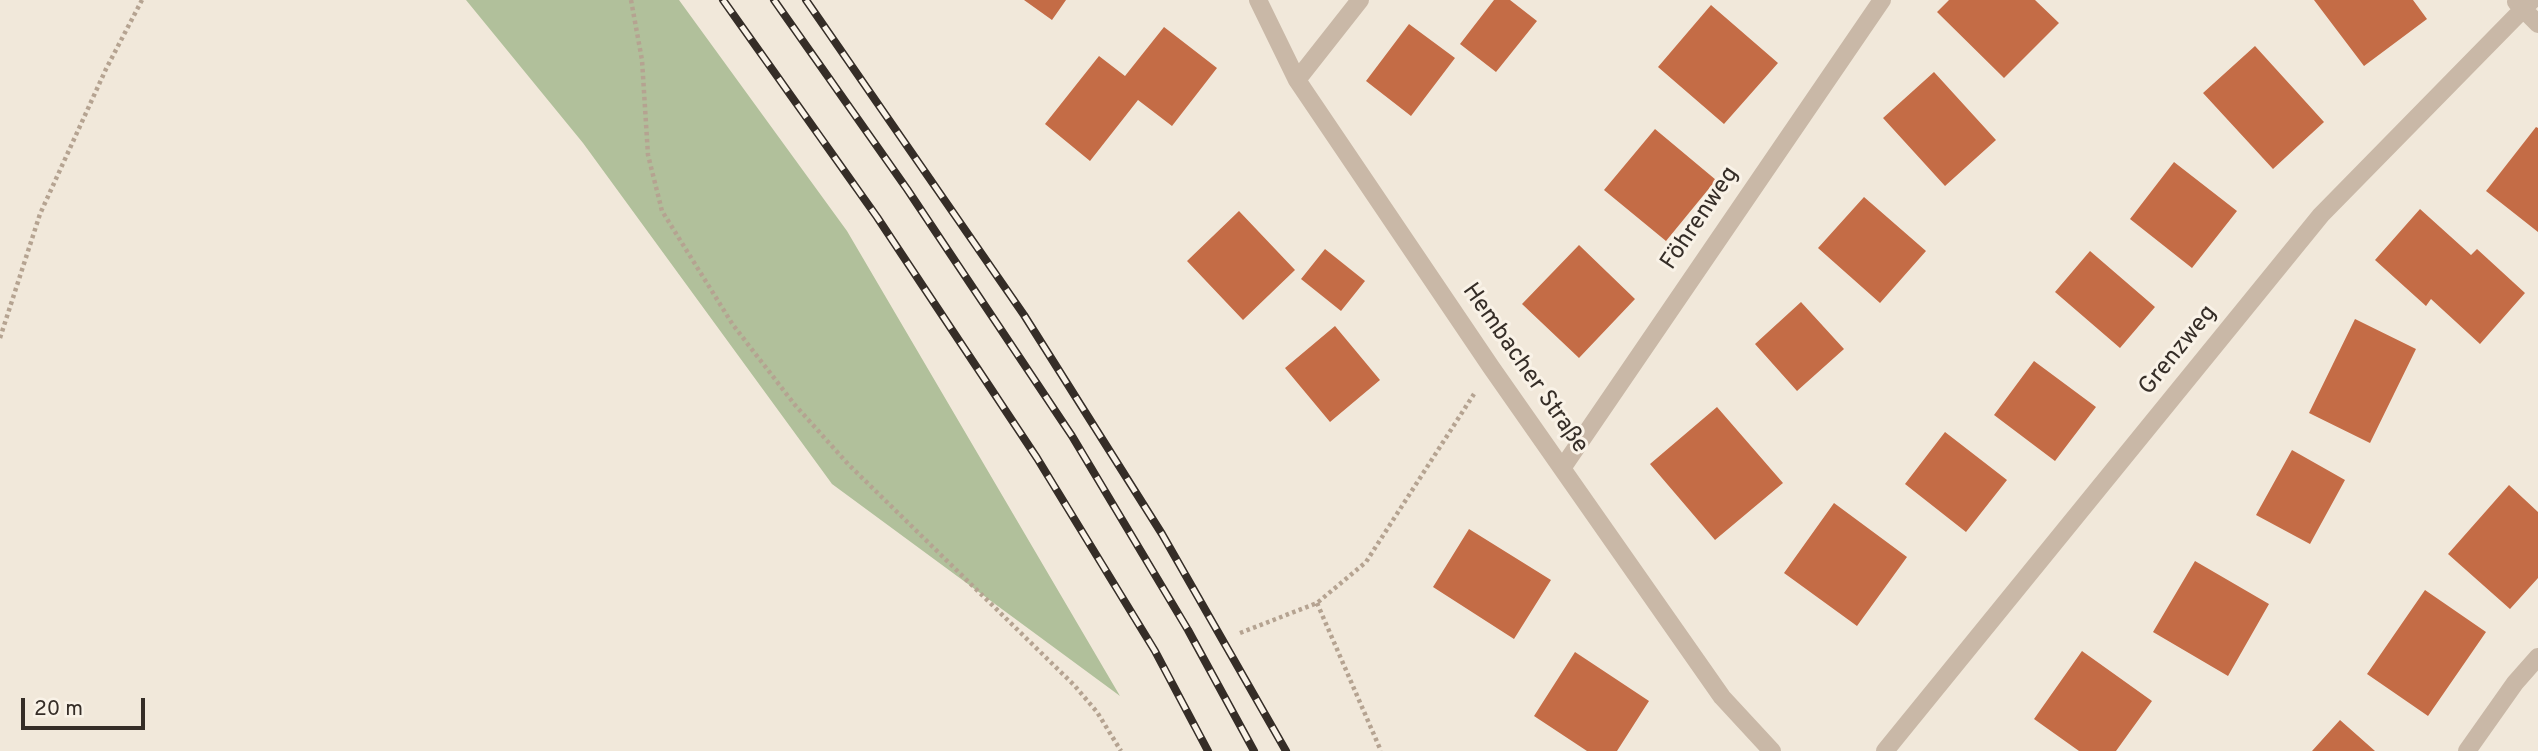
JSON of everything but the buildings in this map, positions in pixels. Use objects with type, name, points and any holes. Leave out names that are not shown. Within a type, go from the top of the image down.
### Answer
[{"type":"street","name":"Hembacher Straße","points":[[1258,0],[1297,80],[1491,367],[1722,696],[1772,751]]},
{"type":"street","points":[[1297,80],[1360,0]]},
{"type":"street","name":"Föhrenweg","points":[[1563,467],[1882,0]]},
{"type":"street","points":[[2523,3],[2538,24]]},
{"type":"street","name":"Grenzweg","points":[[1885,751],[2321,215],[2523,3]]},
{"type":"street","points":[[2467,751],[2515,683],[2538,657]]},
{"type":"path","points":[[0,338],[40,214],[106,69],[142,0]]},
{"type":"path","points":[[631,0],[642,60],[648,155],[662,211],[733,325],[795,405],[848,464],[1074,685],[1097,712],[1121,751]]},
{"type":"path","points":[[1240,632],[1317,603],[1366,562],[1491,367]]},
{"type":"path","points":[[1317,603],[1381,751]]},
{"type":"green space","points":[[466,0],[679,0],[847,231],[1120,696],[832,484],[583,143]]},
{"type":"railway","points":[[723,0],[877,217],[1037,458],[1155,651],[1208,751]]},
{"type":"railway","points":[[774,0],[907,189],[1072,436],[1188,630],[1254,751]]},
{"type":"railway","points":[[806,0],[1024,315],[1162,534],[1286,751]]}]
